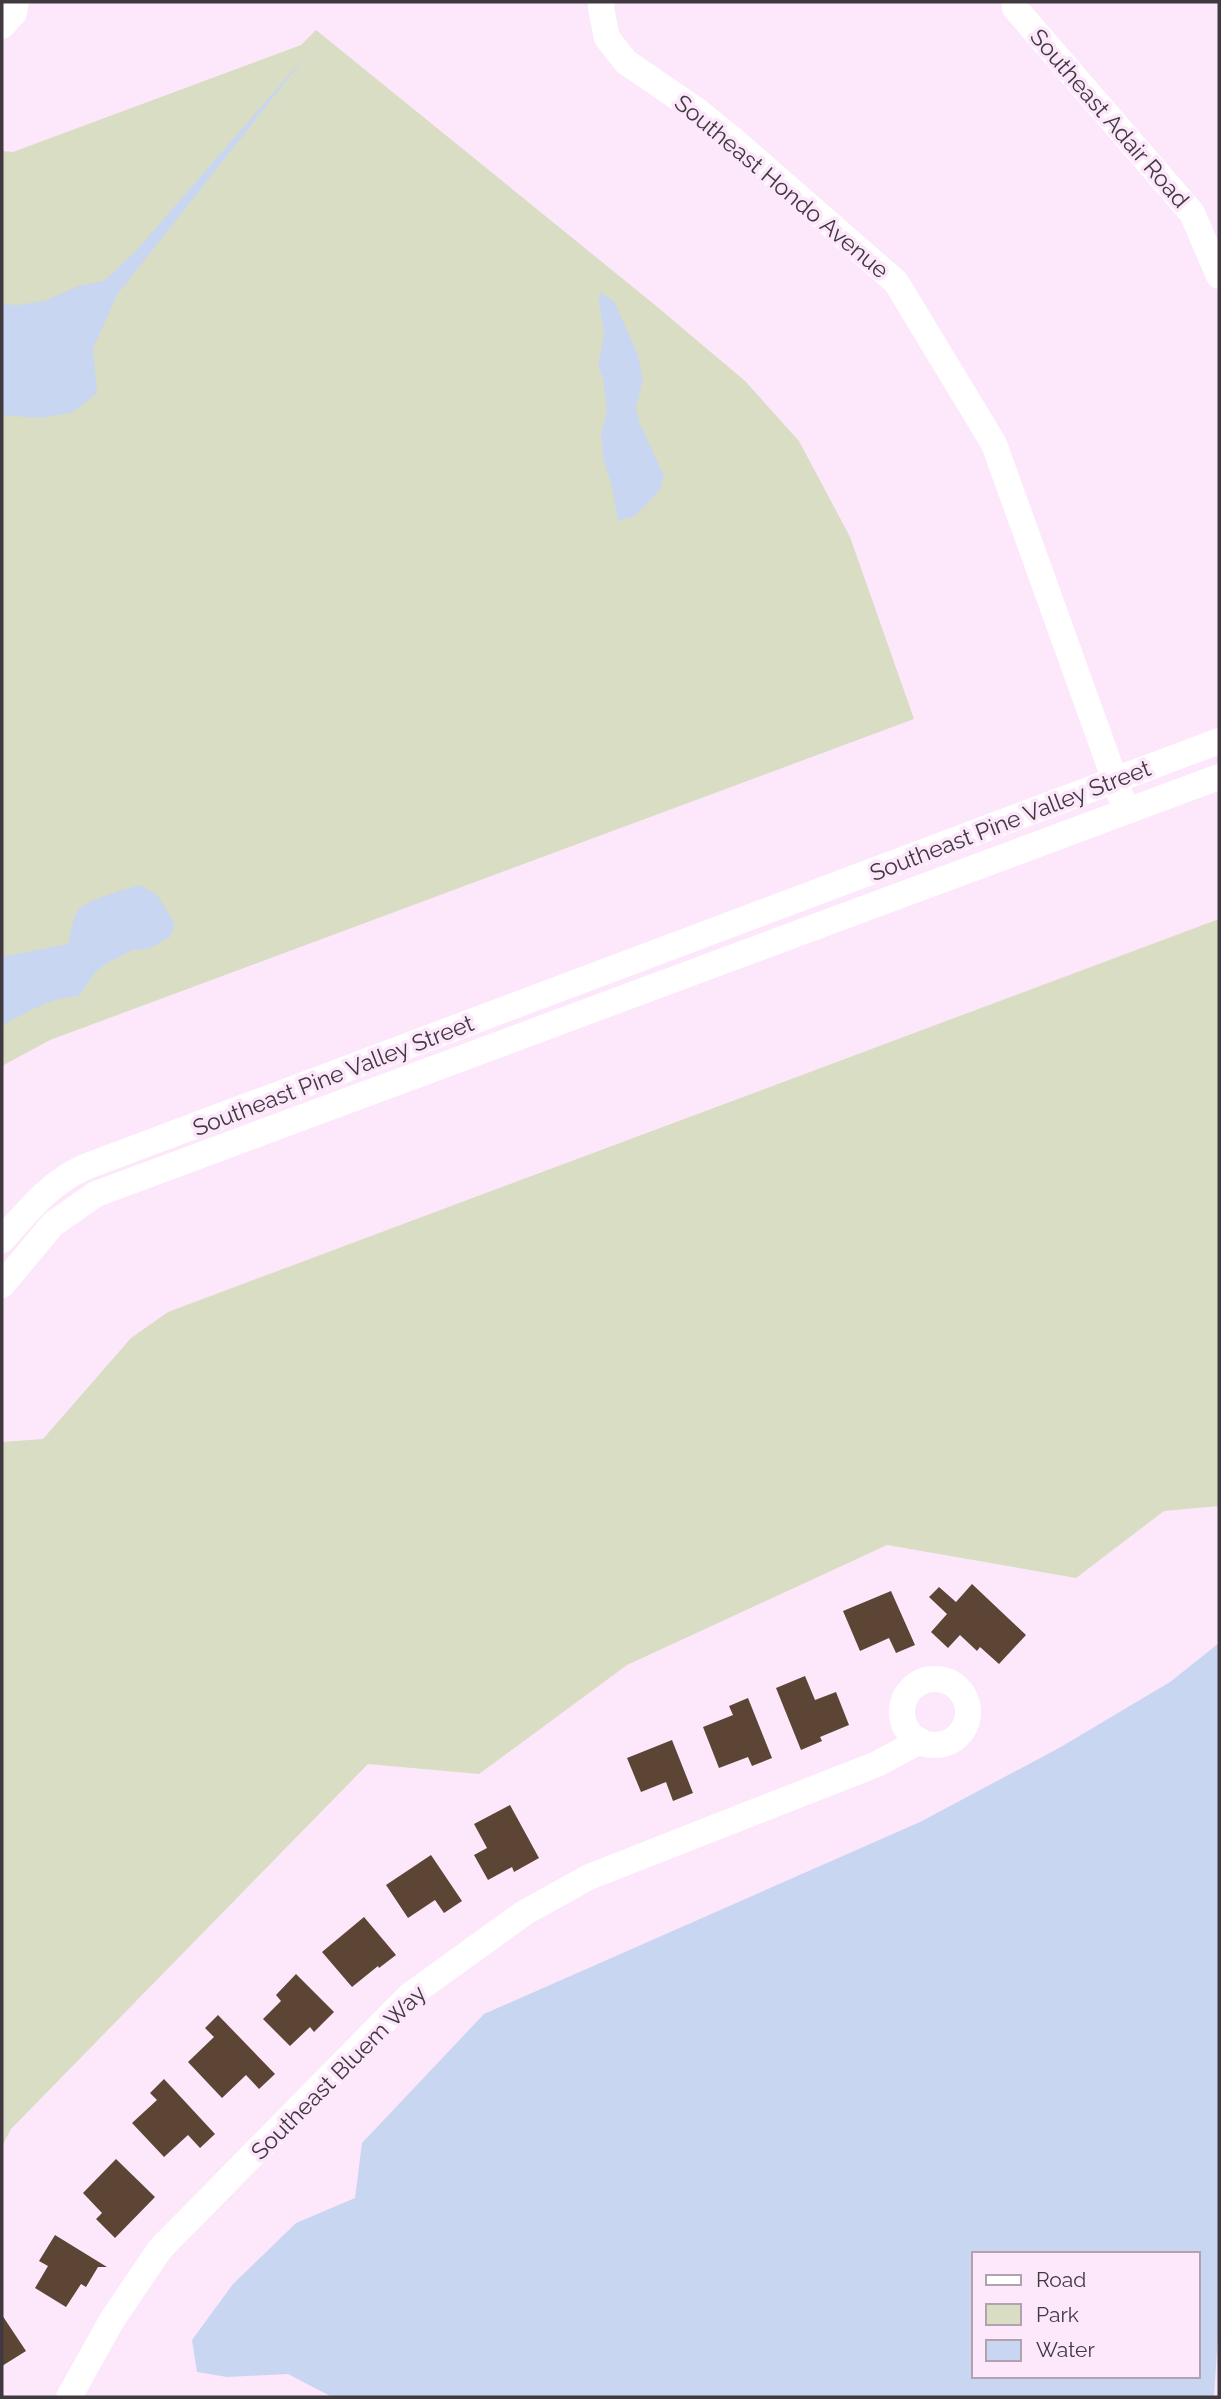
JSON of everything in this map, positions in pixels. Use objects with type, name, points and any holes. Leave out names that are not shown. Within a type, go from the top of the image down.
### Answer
[{"type":"street","points":[[2,26],[14,13],[16,2]]},
{"type":"street","name":"Southeast Hondo Avenue","points":[[603,2],[601,8],[607,38],[626,62],[699,112],[731,138],[896,282],[994,444],[1126,811]]},
{"type":"street","name":"Southeast Adair Road","points":[[1014,2],[1015,8],[1192,213],[1219,276]]},
{"type":"street","name":"Southeast Pine Valley Street","points":[[2,1240],[33,1205],[69,1174],[1219,741]]},
{"type":"street","name":"Southeast Pine Valley Street","points":[[2,1285],[53,1224],[96,1194],[1219,777]]},
{"type":"street","points":[[800,899],[812,928]]},
{"type":"street","name":"Southeast Pine Valley Street","points":[[493,1015],[504,1042]]},
{"type":"street","name":"Southeast Pine Valley Street","points":[[173,1135],[189,1159]]},
{"type":"street","name":"Southeast Bluem Way","points":[[69,2397],[112,2319],[160,2249],[409,1996],[524,1913],[589,1877],[877,1763],[920,1741]]},
{"type":"green space","points":[[316,30],[745,381],[799,441],[850,537],[914,719],[50,1040],[2,1066],[2,151],[13,152],[301,45]]},
{"type":"green space","points":[[1219,919],[1219,1506],[1164,1511],[1076,1578],[887,1545],[627,1665],[479,1774],[368,1764],[11,2129],[2,2146],[2,1442],[43,1439],[131,1338],[168,1312]]},
{"type":"water","points":[[312,48],[117,295],[93,349],[97,393],[73,412],[40,418],[2,415],[2,304],[18,305],[44,301],[78,286],[104,281],[136,251]]},
{"type":"water","points":[[600,292],[614,301],[638,355],[643,379],[636,407],[639,422],[664,476],[660,490],[635,516],[618,521],[603,457],[601,433],[607,411],[603,378],[598,366],[604,334]]},
{"type":"water","points":[[140,885],[157,895],[175,924],[170,937],[148,949],[133,950],[107,963],[96,971],[79,996],[48,1003],[2,1026],[2,957],[68,944],[74,920],[81,907]]},
{"type":"water","points":[[1219,1643],[1219,2320],[1214,2397],[332,2397],[288,2374],[227,2377],[197,2372],[192,2340],[233,2284],[296,2223],[355,2198],[362,2143],[484,2014],[920,1822],[1059,1748],[1170,1682]]},
{"type":"building","points":[[972,1584],[1026,1635],[999,1664],[980,1647],[977,1651],[960,1635],[948,1648],[931,1632],[947,1614],[929,1597],[939,1587],[956,1602]]},
{"type":"building","points":[[891,1591],[915,1645],[896,1653],[889,1638],[860,1651],[843,1611]]},
{"type":"building","points":[[805,1676],[815,1700],[836,1692],[849,1725],[820,1737],[822,1741],[801,1750],[776,1688]]},
{"type":"building","points":[[748,1698],[772,1758],[752,1766],[748,1757],[719,1768],[703,1727],[733,1715],[729,1706]]},
{"type":"building","points":[[672,1740],[693,1793],[673,1801],[666,1782],[641,1792],[627,1758]]},
{"type":"building","points":[[510,1805],[539,1858],[514,1872],[512,1867],[488,1880],[474,1855],[487,1848],[474,1824]]},
{"type":"building","points":[[431,1855],[462,1901],[444,1913],[435,1900],[408,1918],[386,1885]]},
{"type":"building","points":[[364,1917],[396,1955],[352,1987],[322,1952]]},
{"type":"building","points":[[296,1974],[334,2012],[314,2032],[310,2027],[290,2046],[263,2019],[281,2001],[276,1995]]},
{"type":"building","points":[[218,2015],[275,2074],[259,2089],[246,2075],[222,2098],[188,2062],[214,2037],[205,2028]]},
{"type":"building","points":[[164,2079],[215,2134],[200,2148],[188,2135],[164,2157],[132,2123],[157,2100],[150,2093]]},
{"type":"building","points":[[116,2159],[155,2197],[115,2238],[96,2219],[102,2213],[83,2193]]},
{"type":"building","points":[[55,2235],[107,2267],[98,2267],[86,2287],[81,2284],[66,2307],[35,2288],[48,2266],[39,2261]]},
{"type":"building","points":[[2,2315],[26,2351],[2,2366]]}]
